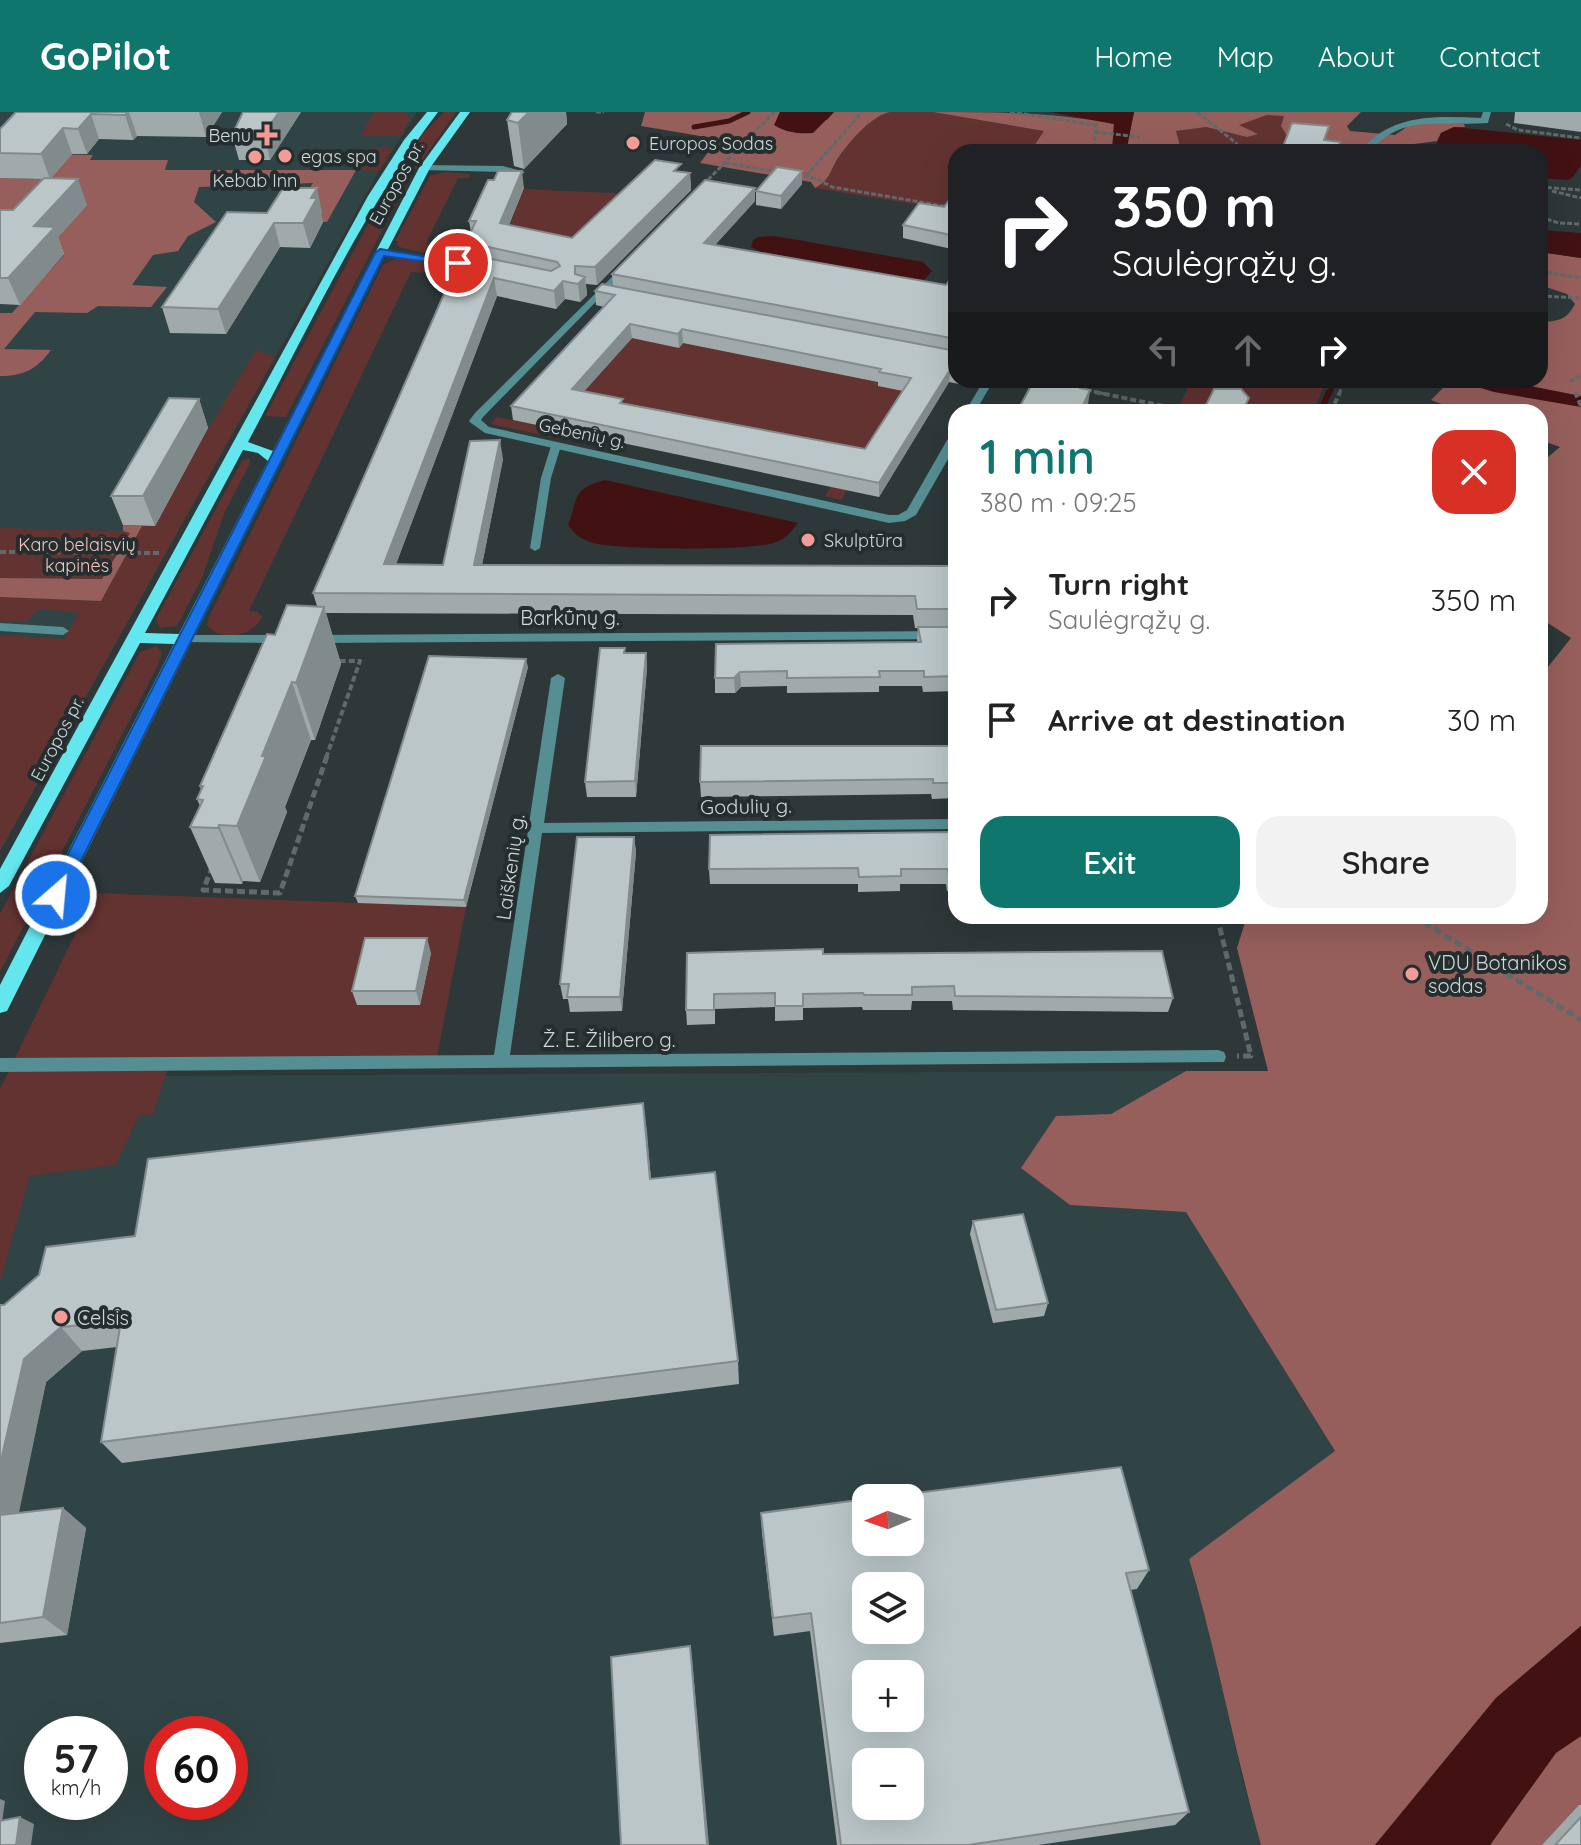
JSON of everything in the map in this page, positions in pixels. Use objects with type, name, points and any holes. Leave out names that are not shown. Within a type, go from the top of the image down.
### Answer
[{"type":"main road","name":"Europos pr.","points":[[0,886],[374,196],[408,142],[433,112]]},
{"type":"main road","name":"Europos pr.","points":[[0,1005],[380,253],[425,168],[465,112]]},
{"type":"main road","points":[[238,446],[257,447],[269,452],[275,461]]},
{"type":"main road","points":[[134,638],[184,639]]},
{"type":"street","points":[[1372,144],[1385,130],[1400,123],[1422,118],[1485,121],[1487,112]]},
{"type":"street","points":[[425,168],[521,172]]},
{"type":"street","name":"Gebenių g.","points":[[639,252],[595,290],[475,421],[485,430],[889,519],[901,518],[912,512],[948,449]]},
{"type":"street","points":[[380,253],[439,259],[487,269]]},
{"type":"street","points":[[595,290],[616,295]]},
{"type":"street","points":[[0,627],[63,631]]},
{"type":"street","name":"Barkūnų g.","points":[[184,639],[948,635]]},
{"type":"street","name":"Laiškenių g.","points":[[501,1061],[558,678]]},
{"type":"street","name":"Godulių g.","points":[[536,828],[948,824]]},
{"type":"street","name":"Ž. E. Žilibero g.","points":[[0,1065],[1218,1057]]},
{"type":"lane","points":[[535,548],[546,478],[556,446]]},
{"type":"path","points":[[596,112],[604,112]]},
{"type":"path","points":[[700,189],[774,112]]},
{"type":"path","points":[[806,176],[862,112]]},
{"type":"path","points":[[1010,112],[1096,125],[1094,144]]},
{"type":"path","points":[[1197,112],[1237,144]]},
{"type":"path","points":[[1506,124],[1518,130],[1581,138]]},
{"type":"path","points":[[1095,132],[1140,137]]},
{"type":"path","points":[[725,163],[779,172]]},
{"type":"path","points":[[793,174],[832,187],[948,207]]},
{"type":"path","points":[[1550,189],[1581,190]]},
{"type":"path","points":[[1550,189],[1581,198]]},
{"type":"path","points":[[1548,220],[1581,224]]},
{"type":"path","points":[[1548,272],[1581,278]]},
{"type":"path","points":[[1548,296],[1581,298]]},
{"type":"path","points":[[1570,382],[1581,375]]},
{"type":"path","points":[[1085,390],[1154,404]]},
{"type":"path","points":[[1575,392],[1581,406]]},
{"type":"path","points":[[0,552],[180,553]]},
{"type":"path","points":[[215,862],[203,890],[280,893],[360,661],[321,661]]},
{"type":"path","points":[[1218,1057],[1251,1056],[1219,924]]},
{"type":"path","points":[[1427,924],[1581,1020]]},
{"type":"shaded area","points":[[0,112],[417,112],[379,171],[0,851]]},
{"type":"shaded area","points":[[645,112],[780,112],[775,126],[827,120],[834,112],[890,112],[861,130],[838,158],[827,178],[815,188],[811,182],[700,163],[718,139],[641,126]]},
{"type":"shaded area","points":[[780,112],[834,112],[813,133],[803,133],[774,125]]},
{"type":"shaded area","points":[[933,112],[1047,115],[1114,124],[1113,144],[1035,144],[1044,131]]},
{"type":"shaded area","points":[[1050,112],[1134,112],[1128,144],[1113,144],[1114,124]]},
{"type":"shaded area","points":[[1134,112],[1361,112],[1347,126],[1350,131],[1395,135],[1408,126],[1425,121],[1464,124],[1465,127],[1454,127],[1441,133],[1437,141],[1342,144],[1287,136],[1281,126],[1284,116],[1267,115],[1239,125],[1258,134],[1247,137],[1206,127],[1176,131],[1180,144],[1128,144]]},
{"type":"shaded area","points":[[1454,127],[1581,140],[1581,165],[1568,180],[1548,179],[1548,144],[1436,144],[1441,133]]},
{"type":"shaded area","points":[[13,154],[93,155],[90,160],[168,160],[165,170],[356,170],[327,222],[317,222],[300,204],[313,183],[199,187],[194,202],[216,222],[188,236],[178,251],[153,255],[132,285],[167,287],[151,307],[98,306],[87,313],[35,312],[4,349],[51,350],[29,370],[0,376],[0,313],[12,313],[64,255],[0,221],[0,178],[50,179]]},
{"type":"shaded area","points":[[1548,231],[1581,233],[1581,258],[1548,253]]},
{"type":"shaded area","points":[[775,236],[923,262],[932,271],[925,279],[918,280],[761,252],[751,247],[758,237]]},
{"type":"shaded area","name":"VDU Botanikos sodas","points":[[1548,253],[1581,258],[1581,1626],[1496,1698],[1375,1845],[1261,1845],[1189,1559],[1335,1451],[1186,1212],[1070,1205],[1021,1168],[1056,1116],[1111,1114],[1186,1071],[1268,1071],[1237,948],[1244,924],[1548,924],[1548,667],[1571,638],[1548,623],[1548,457],[1560,447],[1548,443],[1548,404],[1442,404],[1431,400],[1443,388],[1548,388],[1548,321],[1561,319],[1575,304],[1567,294],[1548,288]]},
{"type":"shaded area","points":[[1481,388],[1540,388],[1581,396],[1581,407]]},
{"type":"shaded area","points":[[605,480],[798,523],[782,539],[760,546],[655,548],[593,543],[579,536],[568,525],[581,491]]},
{"type":"shaded area","points":[[123,525],[142,526],[101,601],[0,597],[0,578],[102,579],[130,533],[123,531]]},
{"type":"shaded area","points":[[1186,1071],[1111,1114],[1056,1116],[1070,1205],[1186,1212],[1335,1452],[1189,1559],[1207,1619],[1242,1777],[1261,1845],[0,1845],[0,1280],[30,1176],[116,1164],[139,1116],[153,1115],[165,1076]]},
{"type":"shaded area","points":[[1581,1626],[1581,1736],[1556,1753],[1490,1845],[1375,1845],[1496,1698]]},
{"type":"shaded area","points":[[1581,1736],[1581,1845],[1490,1845],[1556,1752]]},
{"type":"green space","points":[[374,112],[406,112],[410,120],[401,136],[360,136]]},
{"type":"green space","points":[[444,112],[456,112],[408,180],[286,417],[265,416],[398,169],[418,139]]},
{"type":"green space","points":[[933,112],[1045,131],[1036,144],[948,144],[948,210],[815,188],[826,178],[861,130],[883,114]]},
{"type":"green space","points":[[1267,115],[1284,116],[1281,126],[1287,136],[1345,144],[1180,144],[1176,131],[1206,127],[1247,137],[1238,125]]},
{"type":"green space","points":[[387,146],[392,150],[379,171],[357,170],[358,160],[368,149]]},
{"type":"green space","points":[[445,172],[471,174],[469,178],[458,178],[426,243],[437,246],[434,251],[424,253],[399,247],[396,240],[430,176]]},
{"type":"green space","points":[[524,189],[633,194],[579,246],[503,241]]},
{"type":"green space","points":[[397,258],[426,262],[428,265],[424,273],[411,272],[249,611],[258,612],[262,617],[245,633],[228,635],[213,631],[207,625],[209,617],[383,265]]},
{"type":"green space","points":[[657,310],[679,348],[683,343],[929,362],[841,500],[825,496],[846,461],[576,433],[569,441],[491,424],[497,417],[552,428]]},
{"type":"green space","points":[[256,350],[275,357],[0,851],[0,635],[64,639],[79,613],[40,609],[26,622],[0,621],[0,597],[101,601],[142,526],[207,431]]},
{"type":"green space","points":[[1188,388],[1324,388],[1316,404],[1180,404]]},
{"type":"green space","points":[[250,458],[224,514],[202,578],[177,626],[160,628],[156,619],[242,461]]},
{"type":"green space","name":"Karo belaisvių kapinės","points":[[0,528],[131,532],[102,579],[0,578]]},
{"type":"green space","points":[[157,646],[162,653],[158,665],[0,972],[0,914],[140,652]]},
{"type":"green space","points":[[95,893],[466,907],[436,1062],[170,1062],[153,1115],[139,1116],[116,1165],[30,1176],[0,1282],[0,1089]]},
{"type":"building","points":[[16,112],[128,112],[125,115],[91,114],[78,129],[63,128],[41,154],[0,153],[0,129]]},
{"type":"building","points":[[243,112],[279,112],[264,134],[232,135]]},
{"type":"building","points":[[512,112],[529,112],[518,123],[507,120]]},
{"type":"building","points":[[1292,123],[1329,126],[1324,140],[1340,142],[1339,144],[1284,144]]},
{"type":"building","points":[[655,160],[681,164],[674,171],[690,173],[595,267],[575,266],[575,274],[585,277],[578,284],[563,281],[554,291],[494,278],[384,564],[443,565],[470,441],[500,440],[474,565],[948,566],[948,609],[917,609],[915,596],[313,593],[462,253],[551,271],[560,266],[557,262],[466,242],[476,221],[469,221],[488,180],[494,180],[498,171],[522,171],[500,223],[572,238]]},
{"type":"building","points":[[777,167],[802,171],[781,196],[756,191]]},
{"type":"building","points":[[44,178],[78,179],[34,226],[55,227],[8,278],[0,278],[0,210],[13,210]]},
{"type":"building","points":[[705,180],[755,188],[704,243],[946,285],[948,282],[948,337],[612,274]]},
{"type":"building","points":[[283,188],[317,188],[311,198],[317,198],[303,223],[274,223],[218,309],[162,307],[227,212],[267,213]]},
{"type":"building","points":[[948,202],[948,234],[903,225],[919,203],[944,207]]},
{"type":"building","points":[[602,284],[948,349],[948,373],[879,483],[511,406],[615,295],[595,291]],"holes":[[[630,324],[678,334],[682,329],[881,369],[879,372],[911,378],[865,449],[620,403],[623,399],[572,389]]]},
{"type":"building","points":[[1030,388],[1090,390],[1084,404],[1021,404]]},
{"type":"building","points":[[1214,389],[1241,389],[1249,398],[1246,404],[1206,404]]},
{"type":"building","points":[[169,398],[199,399],[143,496],[111,496]]},
{"type":"building","points":[[287,605],[324,607],[296,683],[292,682],[262,756],[266,756],[237,826],[190,827],[203,800],[197,799],[203,786],[200,786],[267,634],[275,635]]},
{"type":"building","points":[[918,627],[948,627],[948,676],[924,677],[924,671],[879,671],[880,677],[787,678],[787,671],[740,672],[734,678],[715,678],[716,644],[921,642]]},
{"type":"building","points":[[600,648],[625,648],[624,653],[646,653],[635,781],[585,782]]},
{"type":"building","points":[[429,656],[526,659],[464,900],[355,896]]},
{"type":"building","points":[[701,746],[948,746],[948,783],[933,783],[933,779],[700,782]]},
{"type":"building","points":[[948,832],[948,869],[901,869],[901,876],[859,877],[858,868],[709,869],[710,835]]},
{"type":"building","points":[[577,837],[634,837],[620,997],[567,997],[569,984],[560,984]]},
{"type":"building","points":[[365,938],[427,938],[416,991],[352,991]]},
{"type":"building","points":[[823,949],[823,954],[1162,951],[1173,998],[955,996],[954,986],[912,987],[912,995],[803,994],[803,1006],[775,1006],[775,993],[714,994],[714,1010],[686,1010],[687,953]]},
{"type":"building","points":[[643,1103],[650,1179],[715,1172],[738,1361],[101,1442],[121,1321],[61,1327],[24,1359],[0,1465],[0,1305],[4,1305],[39,1275],[46,1247],[135,1236],[148,1159]]},
{"type":"building","points":[[1023,1214],[1048,1303],[996,1310],[973,1221]]},
{"type":"building","points":[[1121,1467],[1149,1570],[1126,1573],[1189,1812],[968,1845],[841,1845],[811,1613],[773,1618],[761,1513],[852,1501],[852,1556],[924,1556],[924,1492]]},
{"type":"building","points":[[63,1508],[43,1617],[0,1623],[0,1515]]},
{"type":"building","points":[[690,1646],[707,1845],[621,1845],[611,1657]]},
{"type":"building","points":[[20,1817],[16,1845],[0,1845],[0,1821]]},
{"type":"building","points":[[1581,1817],[1581,1845],[1555,1845]]},
{"type":"waterway","points":[[694,127],[729,121],[748,112]]},
{"type":"waterway","points":[[1329,394],[1332,388]]},
{"type":"waterway","points":[[1324,404],[1329,392]]},
{"type":"place","name":"Benu","points":[[267,135]]},
{"type":"place","name":"Europos Sodas","points":[[633,143]]},
{"type":"place","name":"egas spa","points":[[285,156]]},
{"type":"place","name":"Kebab Inn","points":[[255,157]]},
{"type":"place","name":"Skulptūra","points":[[808,540]]},
{"type":"place","name":"VDU Botanikos sodas","points":[[1412,974]]},
{"type":"place","name":"Celsis","points":[[61,1317]]},
{"type":"route","points":[[56,895],[380,253],[458,263]]}]
